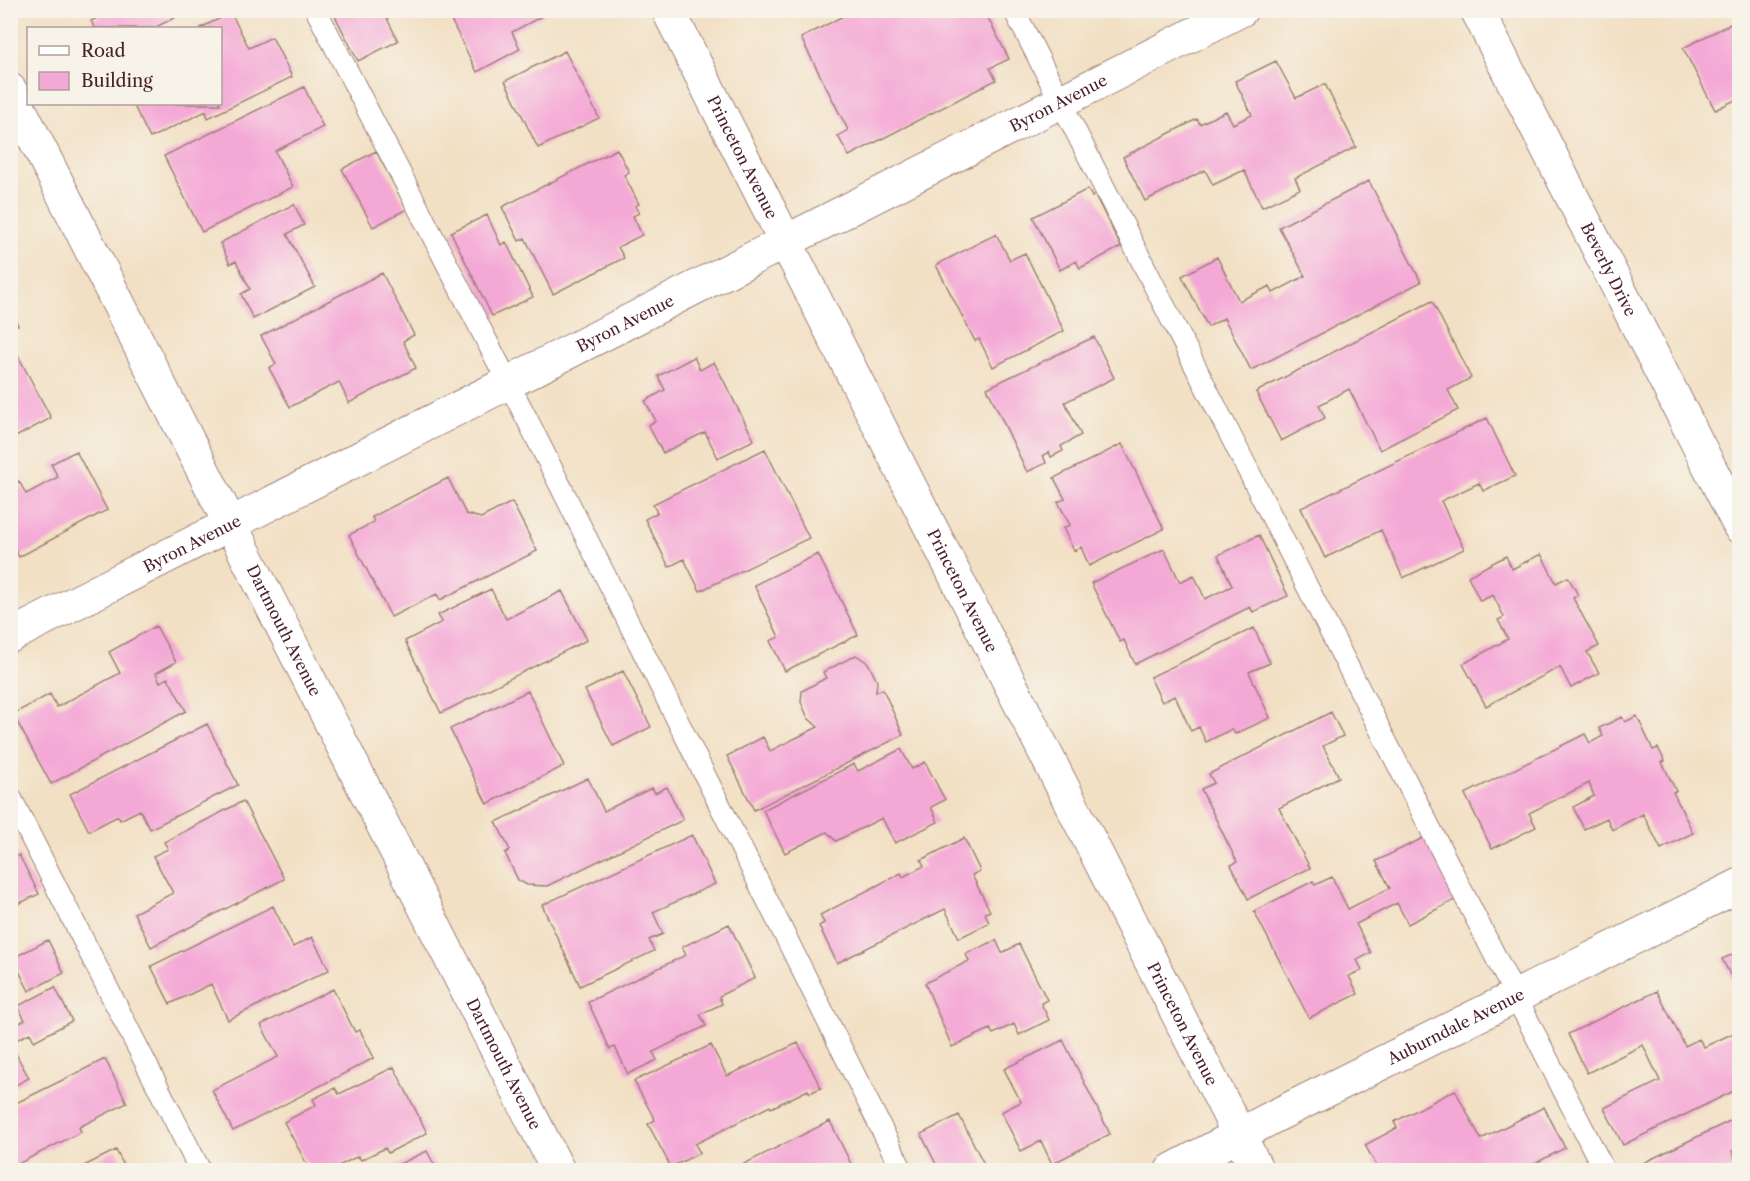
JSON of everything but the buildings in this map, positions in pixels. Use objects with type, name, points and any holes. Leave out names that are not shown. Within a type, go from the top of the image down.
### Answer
[{"type":"street","name":"Princeton Avenue","points":[[668,10],[1257,1170]]},
{"type":"street","name":"Byron Avenue","points":[[10,636],[1241,10]]},
{"type":"street","name":"Beverly Drive","points":[[1477,10],[1740,527]]},
{"type":"street","name":"Dartmouth Avenue","points":[[10,90],[558,1170]]},
{"type":"street","name":"Auburndale Avenue","points":[[1172,1170],[1740,885]]},
{"type":"lane","points":[[316,10],[507,383],[902,1170]]},
{"type":"lane","points":[[1014,10],[1604,1170]]},
{"type":"lane","points":[[10,796],[200,1170]]}]
